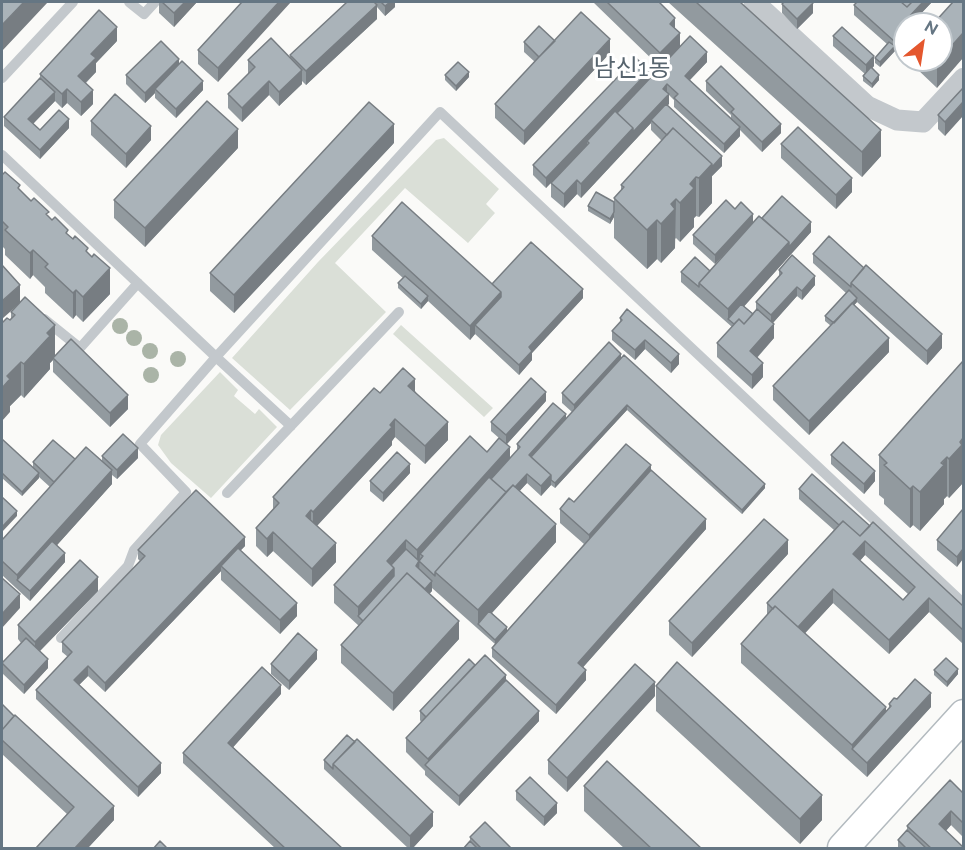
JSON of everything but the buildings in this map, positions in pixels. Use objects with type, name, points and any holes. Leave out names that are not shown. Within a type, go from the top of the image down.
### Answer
[{"type":"street","points":[[754,2],[867,106],[897,120],[923,122],[963,78]]},
{"type":"street","points":[[843,849],[963,715]]},
{"type":"lane","points":[[2,78],[73,2]]},
{"type":"lane","points":[[129,2],[144,14],[155,2]]},
{"type":"lane","points":[[61,638],[128,566],[135,550],[186,492],[140,444],[216,357],[440,112],[963,604]]},
{"type":"lane","points":[[2,155],[291,426]]},
{"type":"lane","points":[[37,313],[80,348],[138,283]]},
{"type":"lane","points":[[228,493],[399,312]]},
{"type":"shaded area","points":[[444,138],[499,189],[486,204],[495,213],[468,243],[405,188],[335,263],[386,312],[290,410],[232,358],[318,262],[436,140]]},
{"type":"shaded area","points":[[401,325],[493,408],[484,417],[393,334]]},
{"type":"shaded area","points":[[220,372],[238,390],[234,396],[255,414],[259,409],[277,427],[211,498],[171,463],[158,445],[161,435]]},
{"type":"district","name":"남신1동","points":[[632,69]]}]
